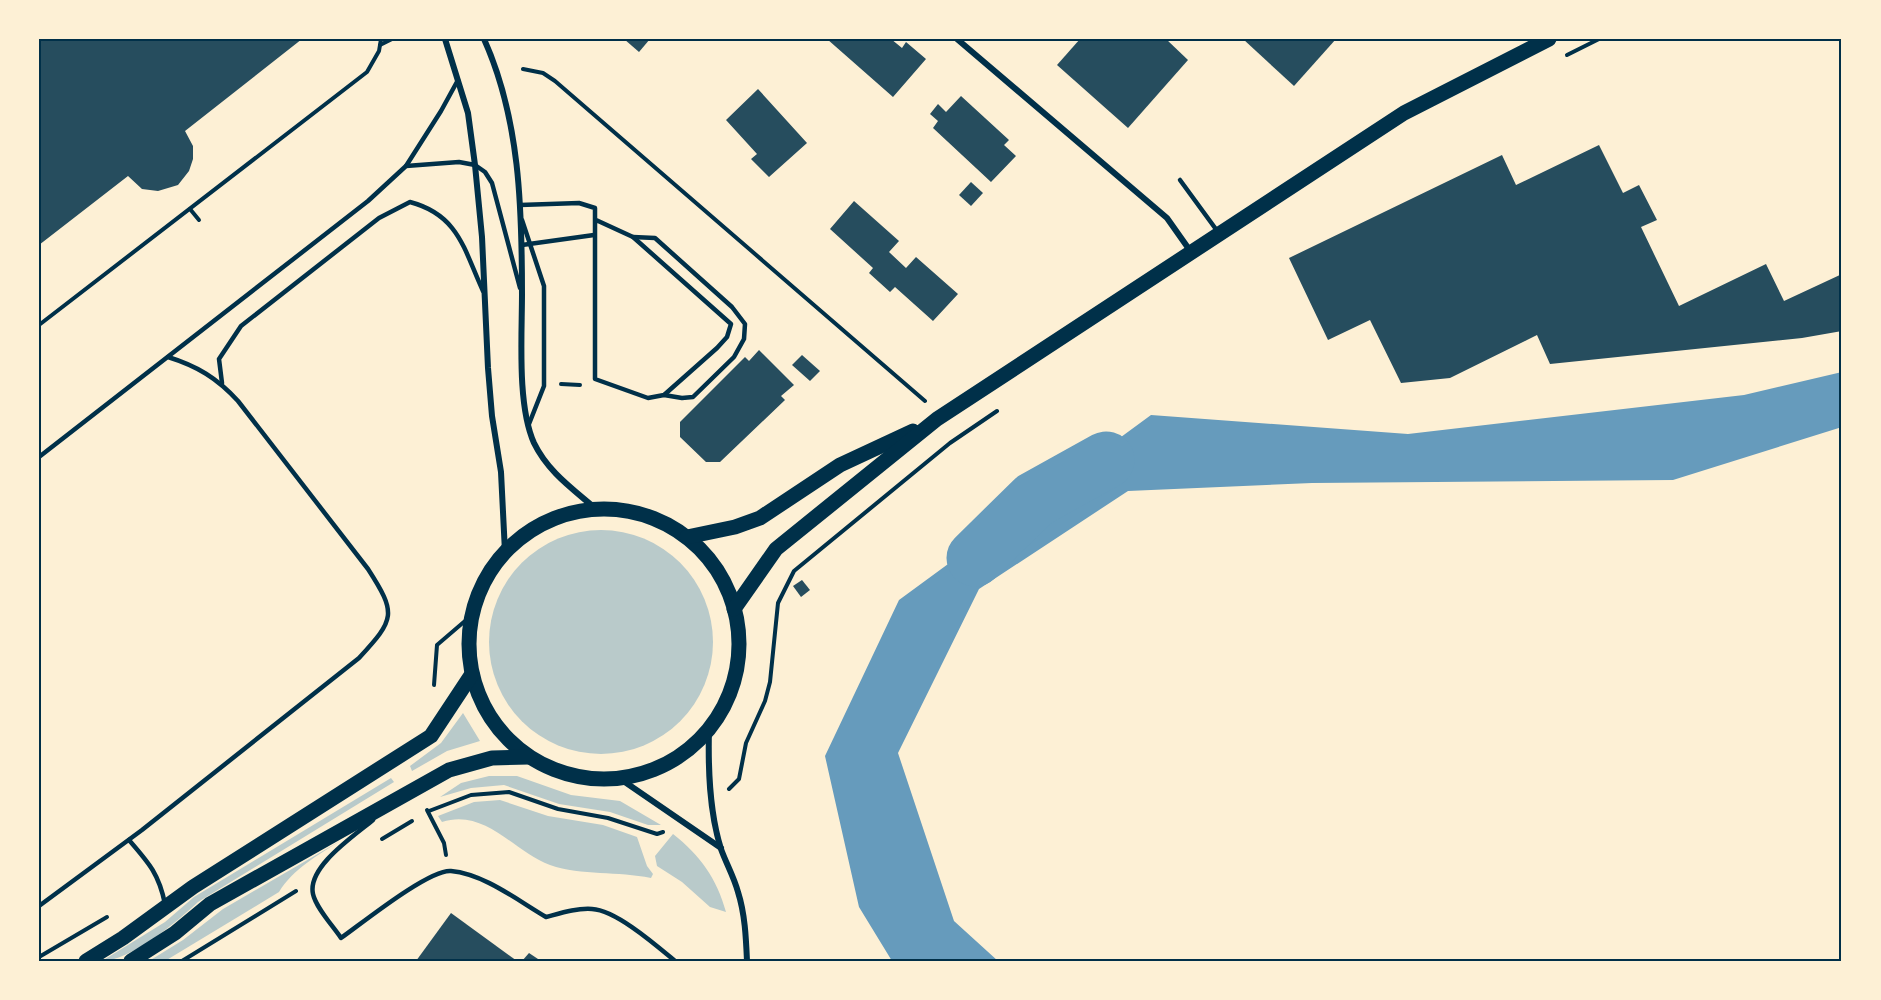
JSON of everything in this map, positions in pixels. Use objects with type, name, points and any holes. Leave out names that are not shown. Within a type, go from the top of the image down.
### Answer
[{"type":"main road","points":[[734,609],[776,549],[937,420],[1193,254],[1404,113],[1548,39]]},
{"type":"main road","points":[[687,537],[735,527],[760,518],[840,465],[937,420]]},
{"type":"main road","points":[[596,509],[644,515],[674,528],[687,537],[717,569],[734,609],[738,634],[734,676],[723,708],[709,729],[690,748],[669,762],[645,773],[619,778],[579,777],[553,770],[515,747],[492,721],[476,690],[469,644],[472,615],[484,581],[505,552],[540,525],[567,513],[596,509]]},
{"type":"main road","points":[[86,961],[123,938],[165,906],[431,736],[472,674]]},
{"type":"main road","points":[[131,961],[175,933],[210,904],[448,770],[492,758],[529,757]]},
{"type":"street","points":[[445,39],[459,77],[468,113],[476,165],[488,368],[492,416],[501,472],[505,552]]},
{"type":"street","points":[[484,39],[503,90],[512,128],[521,218],[523,385],[529,424],[534,442],[558,478],[596,509]]},
{"type":"street","points":[[957,39],[1167,218],[1193,254]]},
{"type":"street","points":[[709,729],[708,767],[711,793],[721,848],[738,891],[744,917],[747,961]]},
{"type":"street","points":[[619,778],[721,848]]},
{"type":"lane","points":[[39,457],[368,201],[406,166],[441,111],[459,77]]},
{"type":"lane","points":[[406,166],[459,162],[476,165],[485,172],[492,183],[522,295]]},
{"type":"lane","points":[[1180,180],[1220,235]]},
{"type":"lane","points":[[222,383],[219,359],[241,326],[379,218],[410,202],[431,209],[453,228],[485,296]]},
{"type":"lane","points":[[520,205],[579,203],[595,208],[595,379],[648,398],[664,395],[693,397],[734,357],[744,339],[745,324],[732,307],[655,238],[633,237]]},
{"type":"lane","points":[[521,218],[544,286],[544,386],[529,424]]},
{"type":"lane","points":[[596,220],[633,237],[731,324],[727,337],[717,348],[664,395]]},
{"type":"lane","points":[[522,245],[594,235]]},
{"type":"lane","points":[[39,906],[129,840],[359,658],[382,632],[389,618],[386,597],[368,569],[222,383],[195,366],[168,357]]},
{"type":"lane","points":[[396,801],[331,857],[312,881],[313,896],[341,938],[427,878],[449,871],[481,879],[546,917],[594,909],[626,923],[675,961]]},
{"type":"lane","points":[[129,840],[153,867],[162,885],[165,906]]},
{"type":"path","points":[[39,325],[367,72],[381,39]]},
{"type":"path","points":[[380,45],[392,39]]},
{"type":"path","points":[[523,69],[543,73],[555,81],[929,405]]},
{"type":"path","points":[[190,209],[199,220]]},
{"type":"path","points":[[558,384],[581,385]]},
{"type":"path","points":[[711,793],[731,788],[739,779],[746,743],[765,701],[770,682],[778,603],[794,571],[950,443]]},
{"type":"path","points":[[414,790],[428,811],[444,843],[449,871]]},
{"type":"path","points":[[380,840],[428,811],[471,795],[509,792],[558,809],[609,818],[657,834],[677,818]]},
{"type":"path","points":[[182,961],[312,881]]},
{"type":"shaded area","points":[[601,530],[623,532],[654,543],[680,563],[700,589],[711,620],[713,642],[711,664],[700,695],[680,721],[654,741],[623,752],[601,754],[579,752],[548,741],[522,721],[502,695],[491,664],[489,642],[491,620],[502,589],[522,563],[548,543],[579,532]]},
{"type":"shaded area","points":[[463,713],[480,741],[447,751],[412,771],[410,766],[441,743]]},
{"type":"shaded area","points":[[489,776],[517,776],[571,795],[620,801],[661,825],[648,825],[610,812],[559,804],[504,785],[471,788],[440,797],[461,783]]},
{"type":"shaded area","points":[[391,778],[394,782],[198,902],[178,920],[139,948],[126,955],[102,961],[165,922],[194,897]]},
{"type":"shaded area","points":[[500,800],[548,816],[603,825],[637,837],[647,866],[653,874],[651,878],[575,871],[550,865],[536,859],[485,826],[457,819],[442,822],[438,816],[474,802]]},
{"type":"shaded area","points":[[673,834],[706,868],[718,889],[726,912],[710,907],[682,882],[657,866],[655,856]]},
{"type":"shaded area","points":[[340,841],[299,869],[279,892],[165,961],[149,961],[183,940],[223,909]]},
{"type":"water","points":[[1842,372],[1842,427],[1673,480],[1312,483],[1128,491],[979,589],[898,753],[954,921],[998,961],[892,961],[859,907],[825,756],[899,600],[1151,415],[1408,434],[1744,395]]},
{"type":"building","points":[[39,39],[302,39],[185,131],[193,146],[193,159],[189,171],[178,185],[158,191],[142,189],[128,176],[39,245]]},
{"type":"building","points":[[624,39],[650,39],[639,52]]},
{"type":"building","points":[[827,39],[891,39],[902,48],[906,42],[926,59],[893,97]]},
{"type":"building","points":[[1080,39],[1166,39],[1188,60],[1128,128],[1057,65]]},
{"type":"building","points":[[1243,39],[1336,39],[1294,86]]},
{"type":"building","points":[[758,89],[807,143],[769,177],[751,159],[757,154],[726,120]]},
{"type":"building","points":[[961,96],[1009,140],[1004,145],[1016,156],[991,182],[933,128],[938,121],[930,114],[938,104],[946,112]]},
{"type":"building","points":[[1599,145],[1623,193],[1639,185],[1657,220],[1641,227],[1679,306],[1766,264],[1784,301],[1842,274],[1842,331],[1802,338],[1550,364],[1537,335],[1450,378],[1401,383],[1370,320],[1328,340],[1289,258],[1502,155],[1516,185]]},
{"type":"building","points":[[971,182],[983,193],[971,206],[959,195]]},
{"type":"building","points":[[854,201],[899,241],[889,252],[906,268],[916,257],[958,294],[933,321],[895,287],[890,292],[869,273],[873,268],[830,229]]},
{"type":"building","points":[[759,350],[794,385],[781,396],[785,400],[720,462],[706,462],[680,437],[680,422],[745,357],[749,361]]},
{"type":"building","points":[[802,355],[820,371],[810,381],[792,365]]},
{"type":"building","points":[[802,580],[810,590],[801,597],[793,586]]},
{"type":"building","points":[[451,913],[517,961],[416,961]]},
{"type":"building","points":[[529,953],[541,961],[522,961]]},
{"type":"waterway","points":[[975,558],[1034,500],[1106,460]]}]
